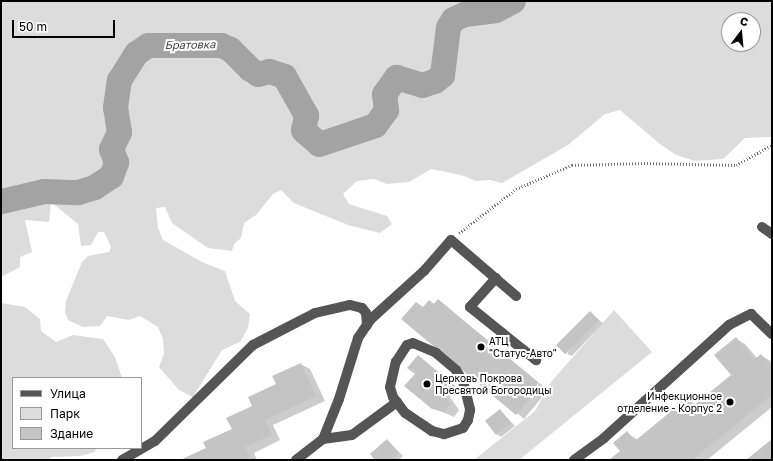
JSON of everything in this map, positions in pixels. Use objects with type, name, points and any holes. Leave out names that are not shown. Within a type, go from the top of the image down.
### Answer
[{"type":"street","points":[[762,227],[772,234]]},
{"type":"street","points":[[323,440],[339,399],[358,338],[367,325],[424,271],[451,240],[516,296]]},
{"type":"street","points":[[496,278],[470,307],[536,360]]},
{"type":"street","points":[[142,448],[155,441],[253,345],[315,313],[350,305],[362,308],[366,313],[367,325]]},
{"type":"street","points":[[574,460],[604,438],[729,325],[751,314],[772,334]]},
{"type":"street","points":[[413,342],[436,353],[456,370],[463,381],[470,410],[468,420],[463,428],[444,434],[432,431],[417,422],[397,402],[390,387],[392,374],[400,352],[413,342]]},
{"type":"street","points":[[296,460],[323,440],[352,435],[397,402]]},
{"type":"street","points":[[122,460],[141,449]]},
{"type":"path","points":[[451,240],[478,216],[516,189],[572,165],[644,163],[736,165],[772,145]]},
{"type":"green space","points":[[1,1],[772,1],[772,137],[745,138],[723,159],[695,161],[676,155],[660,144],[620,110],[605,114],[568,145],[502,183],[490,180],[476,181],[461,175],[431,169],[409,182],[387,184],[374,179],[357,181],[343,194],[349,204],[387,216],[392,224],[380,233],[348,225],[294,203],[281,190],[273,194],[256,215],[244,223],[241,238],[234,244],[232,251],[208,248],[172,223],[165,207],[156,208],[158,228],[163,240],[202,262],[225,271],[235,301],[250,314],[248,328],[240,342],[222,350],[193,397],[179,390],[159,367],[164,354],[163,339],[158,327],[140,316],[129,320],[107,316],[100,326],[83,327],[68,320],[65,312],[66,301],[82,262],[88,256],[109,252],[111,247],[104,232],[98,232],[91,245],[81,246],[78,224],[51,202],[49,222],[25,220],[32,252],[20,257],[20,267],[1,277]]},
{"type":"green space","points":[[1,303],[25,307],[40,319],[41,331],[56,342],[73,335],[103,339],[115,357],[122,377],[12,377],[12,449],[96,449],[95,452],[80,456],[51,457],[49,460],[1,460]]},
{"type":"green space","points":[[614,310],[652,352],[519,460],[474,460],[535,411],[552,381]]},
{"type":"building","points":[[438,299],[541,385],[516,415],[401,319],[416,302],[423,307],[429,300],[434,304]]},
{"type":"building","points":[[590,311],[599,320],[565,354],[556,345]]},
{"type":"building","name":"Инфекционное отделение - Корпус 2","points":[[736,337],[755,359],[761,354],[772,367],[772,395],[692,460],[609,460],[620,451],[613,443],[627,431],[635,441],[687,398],[693,406],[731,375],[714,355]]},
{"type":"building","name":"Церковь Покрова Пресвятой Богородицы","points":[[418,355],[450,382],[442,392],[451,404],[444,412],[432,409],[404,386],[415,374],[407,368]]},
{"type":"building","points":[[301,363],[316,396],[265,420],[272,435],[245,447],[250,457],[244,460],[180,460],[206,448],[203,442],[232,429],[226,418],[252,406],[248,397],[276,384],[272,376]]},
{"type":"building","points":[[500,409],[511,423],[496,435],[485,421]]},
{"type":"building","points":[[387,439],[399,453],[392,460],[375,460],[370,454]]},
{"type":"building","points":[[772,439],[772,460],[746,460]]},
{"type":"waterway","name":"Братовка","points":[[1,201],[44,191],[78,192],[94,187],[111,176],[116,162],[111,149],[119,132],[115,107],[119,80],[136,53],[148,45],[221,45],[230,49],[250,69],[258,74],[269,71],[284,76],[306,115],[303,130],[319,144],[375,125],[386,110],[384,94],[396,77],[422,85],[434,81],[442,75],[448,27],[453,19],[464,14],[495,10],[513,1]]},
{"type":"place","name":"АТЦ \"Статус-Авто\"","points":[[481,347]]},
{"type":"place","name":"Церковь Покрова Пресвятой Богородицы","points":[[427,384]]},
{"type":"place","name":"Инфекционное отделение - Корпус 2","points":[[730,402]]}]
